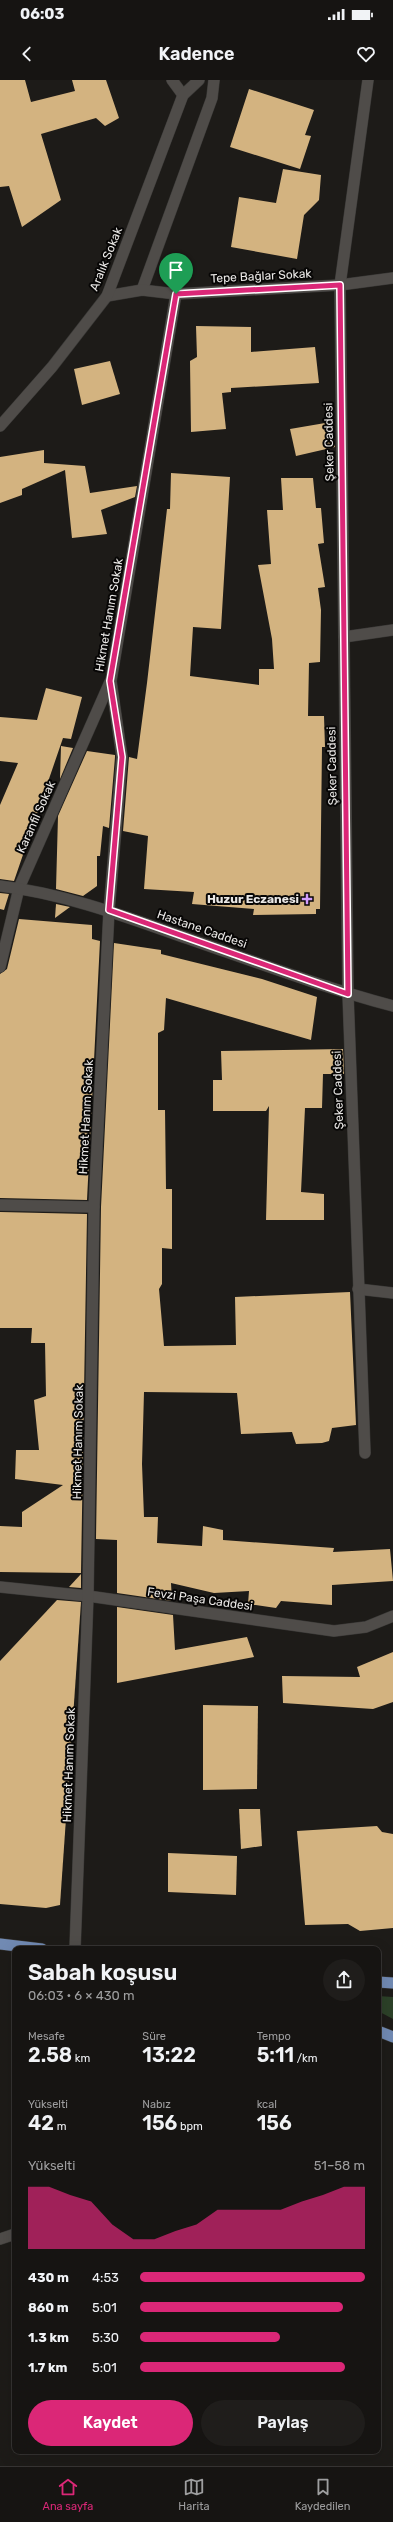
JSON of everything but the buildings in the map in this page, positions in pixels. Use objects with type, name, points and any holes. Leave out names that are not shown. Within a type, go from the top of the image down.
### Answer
[{"type":"main road","points":[[0,1944],[17,1946]]},
{"type":"main road","points":[[381,1982],[393,1983]]},
{"type":"main road","points":[[381,2032],[393,2037]]},
{"type":"street","points":[[172,80],[183,95]]},
{"type":"street","name":"Aralık Sokak","points":[[0,426],[52,367],[107,296],[183,95],[199,80]]},
{"type":"street","points":[[142,290],[212,98],[214,80]]},
{"type":"street","name":"Şeker Caddesi","points":[[364,1454],[348,994],[340,285],[368,80]]},
{"type":"street","name":"Tepe Bağlar Sokak","points":[[107,296],[142,290],[176,294],[340,285],[393,278]]},
{"type":"street","name":"Hikmet Hanım Sokak","points":[[75,1946],[88,1596],[94,1207],[109,910],[122,757],[110,681],[176,294]]},
{"type":"street","points":[[344,637],[393,630]]},
{"type":"street","name":"Karanfil Sokak","points":[[0,967],[19,888],[110,681]]},
{"type":"street","name":"Hastane Caddesi","points":[[0,886],[19,888],[109,910],[348,994],[393,1006]]},
{"type":"street","points":[[0,1205],[94,1207]]},
{"type":"street","points":[[358,1289],[393,1293]]},
{"type":"street","name":"Fevzi Paşa Caddesi","points":[[0,1587],[88,1596],[334,1631],[366,1628],[393,1616]]},
{"type":"street","points":[[0,2240],[12,2235]]},
{"type":"green space","points":[[381,1996],[393,1997],[393,2019],[381,2013]]},
{"type":"place","name":"Huzur Eczanesi","points":[[307,899]]},
{"type":"route","points":[[340,285],[348,994],[109,910],[122,757],[110,681],[176,294],[340,285]]}]
